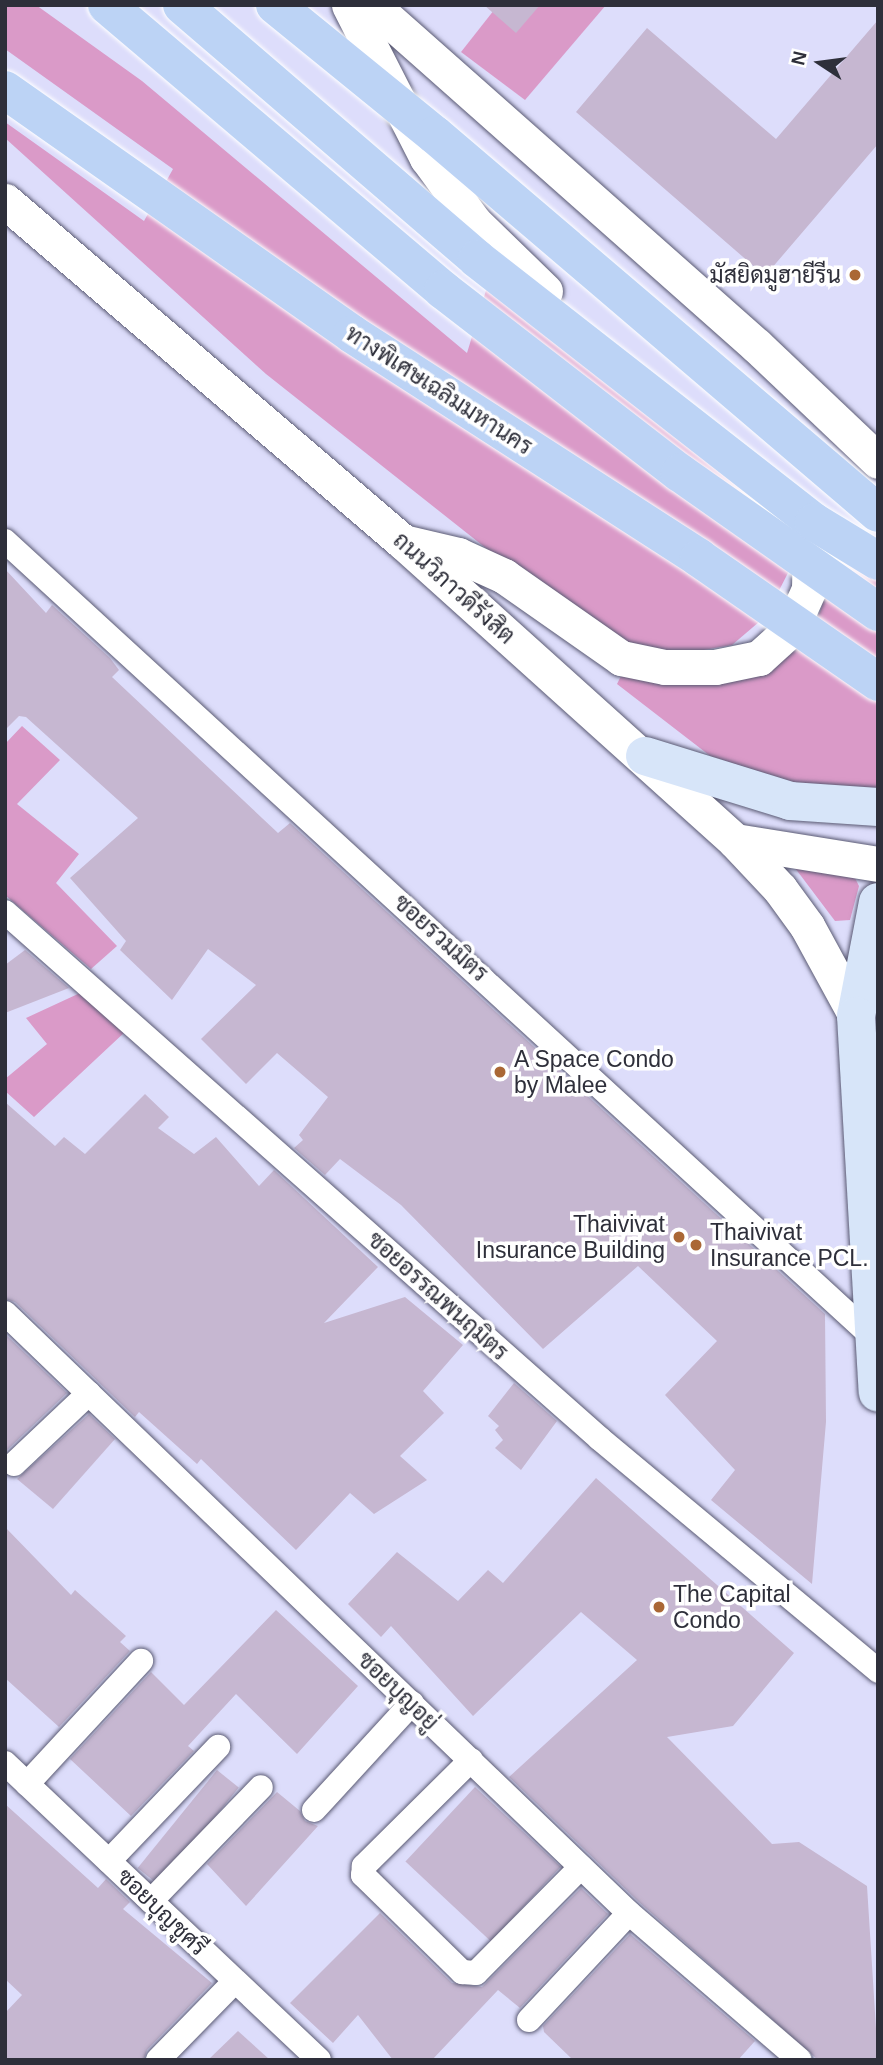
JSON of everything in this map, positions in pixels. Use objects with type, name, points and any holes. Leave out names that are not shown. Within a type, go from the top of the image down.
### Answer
[{"type":"highway","points":[[107,5],[443,289],[680,473],[878,612]]},
{"type":"highway","points":[[182,5],[477,259],[814,522],[878,561]]},
{"type":"highway","points":[[275,5],[435,135],[878,513]]},
{"type":"highway","name":"ทางพิเศษเฉลิมมหานคร","points":[[5,90],[352,334],[699,558],[878,682]]},
{"type":"main road","points":[[349,5],[427,158],[474,222],[522,273],[712,425],[878,549]]},
{"type":"main road","points":[[372,5],[757,346],[878,461]]},
{"type":"main road","name":"ถนนวิภาวดีรังสิต","points":[[5,201],[403,542],[645,756],[735,841],[780,888],[807,926],[856,1016]]},
{"type":"main road","points":[[403,542],[458,555],[504,576],[621,658],[665,667],[715,667],[759,658],[791,629],[809,589],[813,546],[799,517],[712,425]]},
{"type":"main road","points":[[645,756],[790,801],[878,807]]},
{"type":"main road","points":[[735,841],[878,864]]},
{"type":"main road","points":[[876,915],[856,1016],[878,1392]]},
{"type":"street","name":"ซอยรวมมิตร","points":[[5,541],[874,1338]]},
{"type":"street","name":"ซอยอรรณพนฤมิตร","points":[[5,912],[600,1439],[878,1671]]},
{"type":"street","name":"ซอยบุญอยู่","points":[[5,1312],[629,1913],[800,2060]]},
{"type":"street","points":[[14,1464],[89,1394]]},
{"type":"street","points":[[14,1778],[141,1661]]},
{"type":"street","points":[[314,1810],[412,1703]]},
{"type":"street","points":[[108,1861],[218,1747]]},
{"type":"street","points":[[471,1760],[364,1866],[363,1875],[462,1972],[476,1973],[581,1867]]},
{"type":"street","name":"ซอยบุญชูศรี","points":[[14,1778],[108,1861],[319,2060]]},
{"type":"street","points":[[150,1901],[261,1787]]},
{"type":"street","points":[[529,2020],[629,1913]]},
{"type":"street","points":[[158,2060],[235,1981]]},
{"type":"shaded area","points":[[5,5],[36,5],[142,81],[467,353],[494,264],[774,504],[791,567],[766,616],[732,645],[663,657],[612,640],[506,564],[266,374],[5,138],[5,122],[144,221],[173,169],[5,49]]},
{"type":"shaded area","points":[[498,5],[606,5],[525,100],[461,52]]},
{"type":"shaded area","points":[[838,556],[878,572],[878,793],[787,791],[731,772],[617,684],[624,670],[759,673],[790,655],[820,612]]},
{"type":"shaded area","points":[[22,726],[60,760],[17,804],[79,854],[56,883],[117,946],[91,969],[5,895],[5,744]]},
{"type":"shaded area","points":[[808,866],[854,876],[859,886],[850,920],[835,921],[795,868]]},
{"type":"shaded area","points":[[80,993],[126,1031],[34,1117],[5,1091],[5,1079],[47,1044],[26,1018]]},
{"type":"building","points":[[484,5],[540,5],[516,33]]},
{"type":"building","points":[[878,20],[878,144],[765,276],[576,112],[647,28],[776,139]]},
{"type":"building","points":[[5,569],[46,613],[52,605],[110,658],[119,670],[112,677],[278,833],[290,823],[825,1314],[826,1422],[812,1584],[711,1500],[735,1470],[665,1395],[717,1341],[638,1266],[543,1349],[401,1205],[340,1159],[325,1175],[294,1148],[303,1140],[299,1135],[328,1097],[277,1053],[246,1084],[201,1039],[256,985],[208,949],[172,1000],[120,950],[126,941],[70,878],[138,818],[26,717],[19,716],[5,730]]},
{"type":"building","points":[[25,950],[69,988],[5,1013],[5,965]]},
{"type":"building","points":[[145,1094],[169,1117],[158,1128],[194,1154],[216,1137],[259,1186],[274,1170],[378,1267],[324,1323],[405,1297],[463,1345],[423,1391],[444,1413],[400,1456],[427,1480],[374,1514],[350,1493],[296,1550],[201,1459],[197,1464],[139,1412],[135,1417],[15,1302],[5,1299],[5,1102],[55,1146],[64,1137],[85,1154]]},
{"type":"building","points":[[5,1334],[67,1393],[5,1452]]},
{"type":"building","points":[[514,1383],[557,1421],[521,1470],[495,1448],[503,1440],[495,1430],[499,1426],[488,1416]]},
{"type":"building","points":[[89,1414],[115,1439],[53,1509],[17,1479]]},
{"type":"building","points":[[596,1478],[794,1653],[733,1726],[667,1737],[772,1844],[799,1842],[867,1886],[878,2060],[818,2060],[639,1902],[509,1777],[637,1660],[581,1612],[473,1716],[391,1626],[381,1637],[348,1604],[397,1552],[458,1601],[488,1570],[503,1583]]},
{"type":"building","points":[[5,1527],[71,1595],[75,1590],[126,1636],[120,1642],[130,1651],[59,1727],[5,1678]]},
{"type":"building","points":[[276,1610],[358,1686],[297,1754],[236,1694],[188,1746],[194,1751],[131,1816],[70,1759],[151,1672],[184,1705]]},
{"type":"building","points":[[217,1770],[239,1788],[159,1886],[138,1868]]},
{"type":"building","points":[[475,1787],[561,1867],[491,1941],[405,1862]]},
{"type":"building","points":[[277,1792],[300,1811],[305,1821],[318,1826],[246,1906],[207,1864]]},
{"type":"building","points":[[5,1804],[98,1888],[106,1879],[130,1902],[123,1909],[212,1983],[147,2050],[144,2060],[5,2060],[5,2013],[22,1995],[5,1979]]},
{"type":"building","points":[[581,1888],[608,1914],[520,2008],[498,1990],[432,2060],[393,2060],[358,2015],[333,2043],[290,2003],[380,1913],[452,1983],[482,1987]]},
{"type":"building","points":[[630,1934],[755,2041],[738,2060],[573,2060],[544,2032],[543,2026]]},
{"type":"building","points":[[238,2031],[270,2060],[208,2060]]},
{"type":"place","name":"มัสยิดมูฮายีรีน","points":[[855,275]]},
{"type":"place","name":"A Space Condo by Malee","points":[[500,1072]]},
{"type":"place","name":"Thaivivat Insurance Building","points":[[679,1237]]},
{"type":"place","name":"Thaivivat Insurance PCL.","points":[[696,1245]]},
{"type":"place","name":"The Capital Condo","points":[[659,1607]]}]
